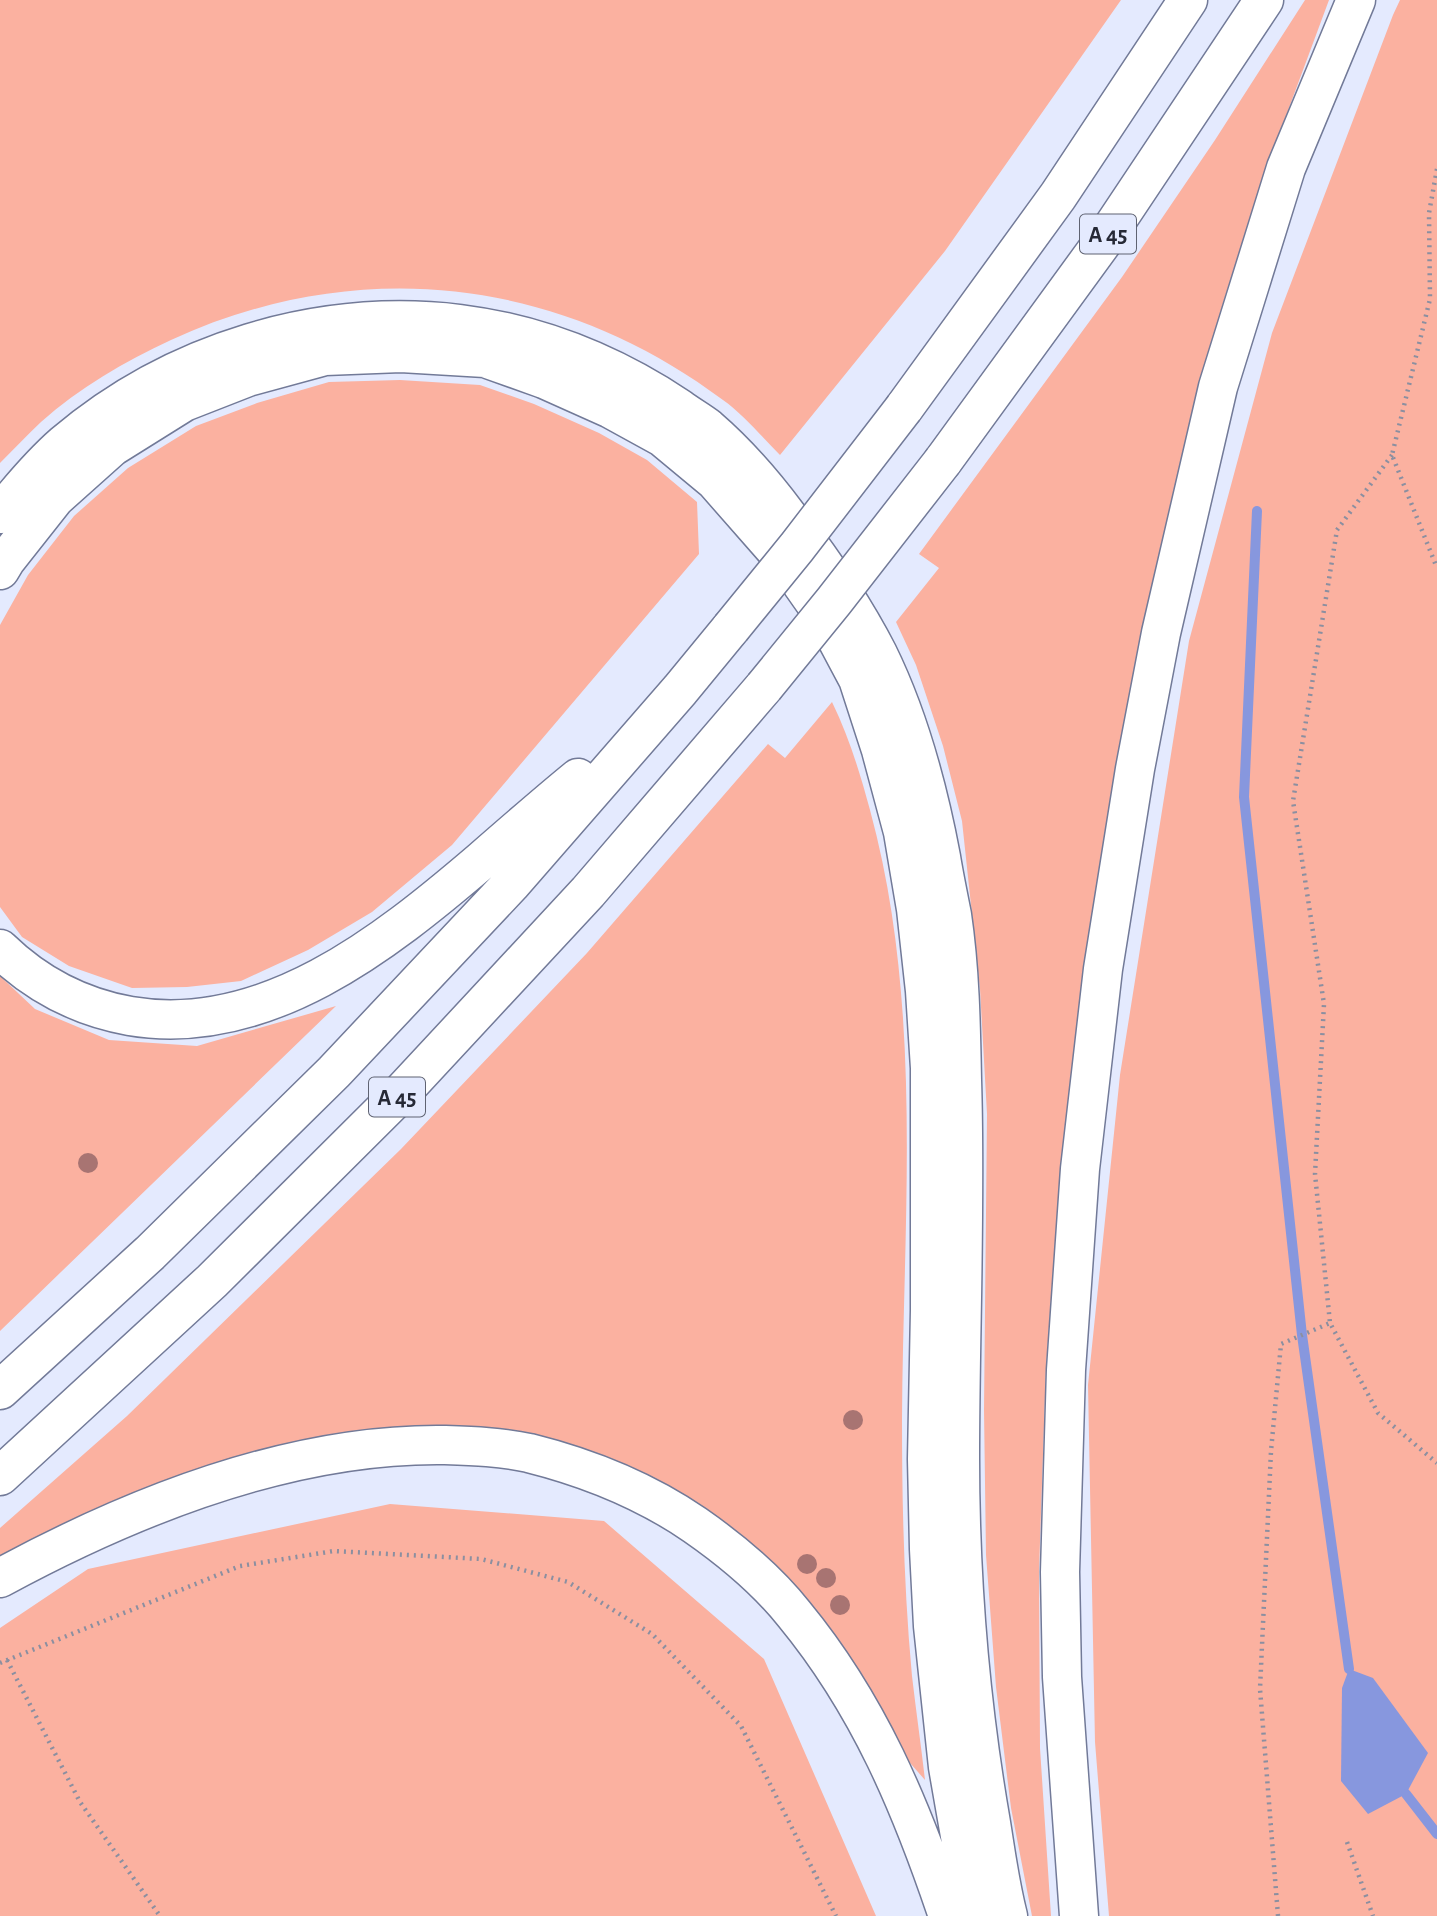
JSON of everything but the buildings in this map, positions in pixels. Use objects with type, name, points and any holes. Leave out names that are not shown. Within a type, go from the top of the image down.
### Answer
[{"type":"highway","name":"A 45","points":[[0,1390],[150,1253],[334,1072],[511,884],[680,690],[797,547],[904,408],[1058,196],[1188,0]]},
{"type":"highway","name":"A 45","points":[[0,1476],[212,1281],[404,1090],[588,892],[764,687],[943,461],[1104,240],[1264,0]]},
{"type":"highway","points":[[1079,1916],[1062,1677],[1060,1572],[1066,1370],[1076,1223],[1103,968],[1135,769],[1161,633],[1219,387],[1286,168],[1356,0]]},
{"type":"highway","points":[[0,514],[30,478],[63,445],[105,413],[156,381],[200,361],[259,340],[317,326],[424,320],[480,327],[534,340],[590,358],[648,388],[705,426],[761,481],[826,566],[878,655],[912,736],[933,817],[952,919],[960,1007],[964,1143],[960,1462],[965,1621],[980,1762],[1008,1916]]},
{"type":"highway","points":[[0,570],[55,498],[112,447],[184,402],[248,377],[325,356],[401,353],[485,358],[544,379],[611,409],[662,438],[715,481],[787,563],[825,617],[858,679],[903,832],[916,909],[930,1068],[927,1459],[933,1626],[947,1768],[974,1916]]},
{"type":"highway","points":[[0,949],[36,979],[59,993],[114,1013],[173,1020],[211,1017],[248,1008],[319,978],[353,959],[436,900],[680,690]]},
{"type":"highway","points":[[0,1578],[106,1526],[172,1499],[235,1477],[355,1450],[416,1445],[471,1446],[527,1452],[582,1469],[632,1487],[685,1518],[723,1544],[793,1612],[828,1658],[862,1711],[892,1770],[948,1916]]},
{"type":"path","points":[[1437,169],[1429,213],[1430,299],[1392,455],[1336,530],[1293,801],[1324,1004],[1315,1174],[1330,1323],[1378,1413],[1437,1462]]},
{"type":"path","points":[[1392,455],[1437,568]]},
{"type":"path","points":[[1278,1916],[1260,1689],[1271,1451],[1281,1344],[1330,1323]]},
{"type":"path","points":[[0,1662],[240,1566],[334,1551],[481,1559],[568,1582],[652,1634],[741,1726],[836,1916]]},
{"type":"path","points":[[7,1660],[79,1802],[160,1916]]},
{"type":"path","points":[[1347,1842],[1373,1916]]},
{"type":"shaded area","points":[[0,0],[1121,0],[945,251],[780,455],[746,419],[723,400],[660,359],[594,327],[526,304],[456,292],[385,289],[313,296],[242,313],[171,340],[120,366],[71,398],[41,422],[0,463]]},
{"type":"shaded area","points":[[1305,0],[1329,0],[1263,178],[1223,303],[1188,430],[1143,631],[1113,786],[1084,963],[1061,1164],[1046,1367],[1039,1571],[1040,1748],[1051,1916],[1032,1916],[1011,1808],[996,1687],[986,1555],[984,1410],[987,1114],[980,989],[962,821],[943,746],[916,665],[896,622],[939,568],[919,554],[1122,277]]},
{"type":"shaded area","points":[[1400,0],[1437,0],[1437,1916],[1109,1916],[1095,1742],[1088,1385],[1120,1075],[1189,641],[1272,333]]},
{"type":"shaded area","points":[[400,380],[480,385],[534,404],[599,433],[647,460],[697,502],[699,554],[452,845],[372,912],[308,950],[241,981],[187,987],[132,988],[69,966],[22,937],[0,907],[0,625],[28,575],[74,516],[128,468],[196,426],[257,403],[329,382]]},
{"type":"shaded area","points":[[832,702],[854,755],[870,810],[887,885],[898,960],[907,1113],[902,1420],[904,1548],[912,1676],[925,1780],[712,1524],[411,1435],[0,1567],[0,1528],[127,1416],[401,1149],[587,953],[768,744],[785,758]]},
{"type":"shaded area","points":[[0,976],[35,1009],[109,1040],[197,1046],[336,1006],[0,1331]]},
{"type":"shaded area","points":[[390,1504],[604,1521],[764,1659],[876,1916],[0,1916],[0,1628],[88,1569]]},
{"type":"water","points":[[1349,1669],[1373,1678],[1428,1753],[1406,1794],[1368,1814],[1341,1781],[1342,1688]]},
{"type":"waterway","points":[[1257,511],[1244,797],[1302,1335],[1349,1669]]},
{"type":"waterway","points":[[1406,1794],[1437,1834]]}]
